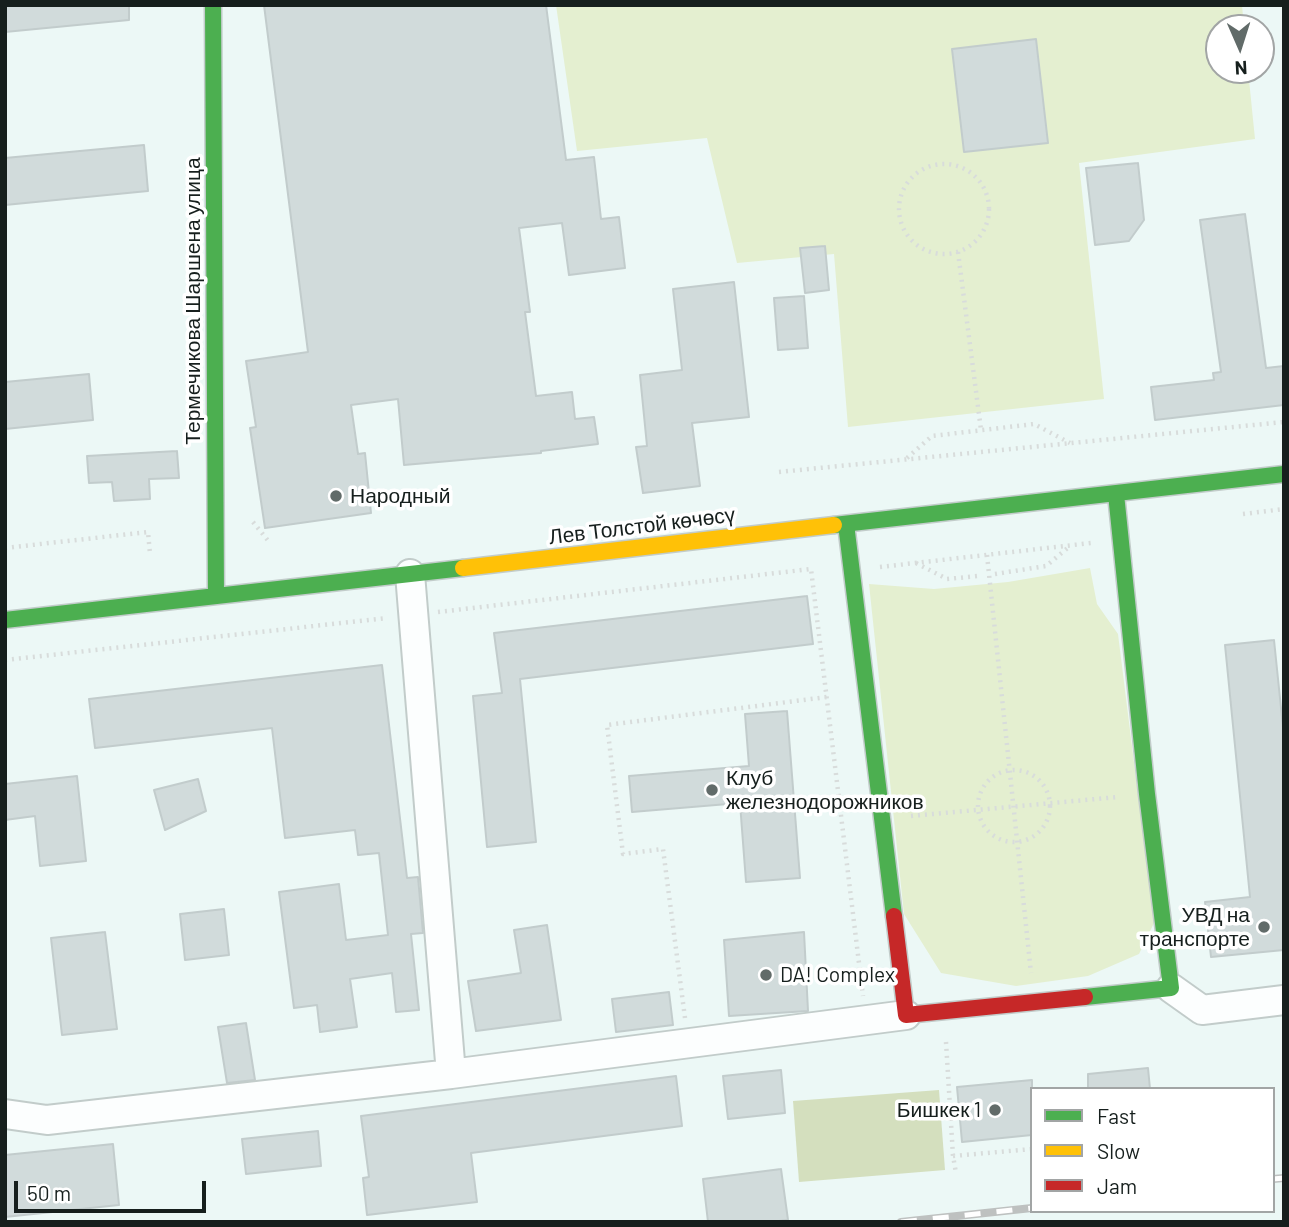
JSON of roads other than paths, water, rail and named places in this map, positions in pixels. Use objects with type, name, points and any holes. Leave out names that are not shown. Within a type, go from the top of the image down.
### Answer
[{"type":"street","name":"Термечикова Шаршена улица","points":[[213,5],[216,596]]},
{"type":"street","name":"Лев Толстой көчөсү","points":[[5,620],[1284,474]]},
{"type":"street","points":[[1116,494],[1147,794],[1171,988]]},
{"type":"street","points":[[846,524],[906,1015]]},
{"type":"street","points":[[410,574],[451,1074]]},
{"type":"street","points":[[5,1114],[47,1120],[451,1074],[906,1015],[1171,988],[1202,1010],[1284,1000]]},
{"type":"railway","points":[[1275,1179],[1284,1178]]},
{"type":"railway","points":[[901,1222],[1030,1208]]},
{"type":"place","name":"Народный","points":[[336,496]]},
{"type":"place","name":"Клуб железнодорожников","points":[[712,790]]},
{"type":"place","name":"УВД на транспорте","points":[[1264,927]]},
{"type":"place","name":"DA! Complex","points":[[766,975]]},
{"type":"place","name":"Бишкек 1","points":[[995,1110]]}]
